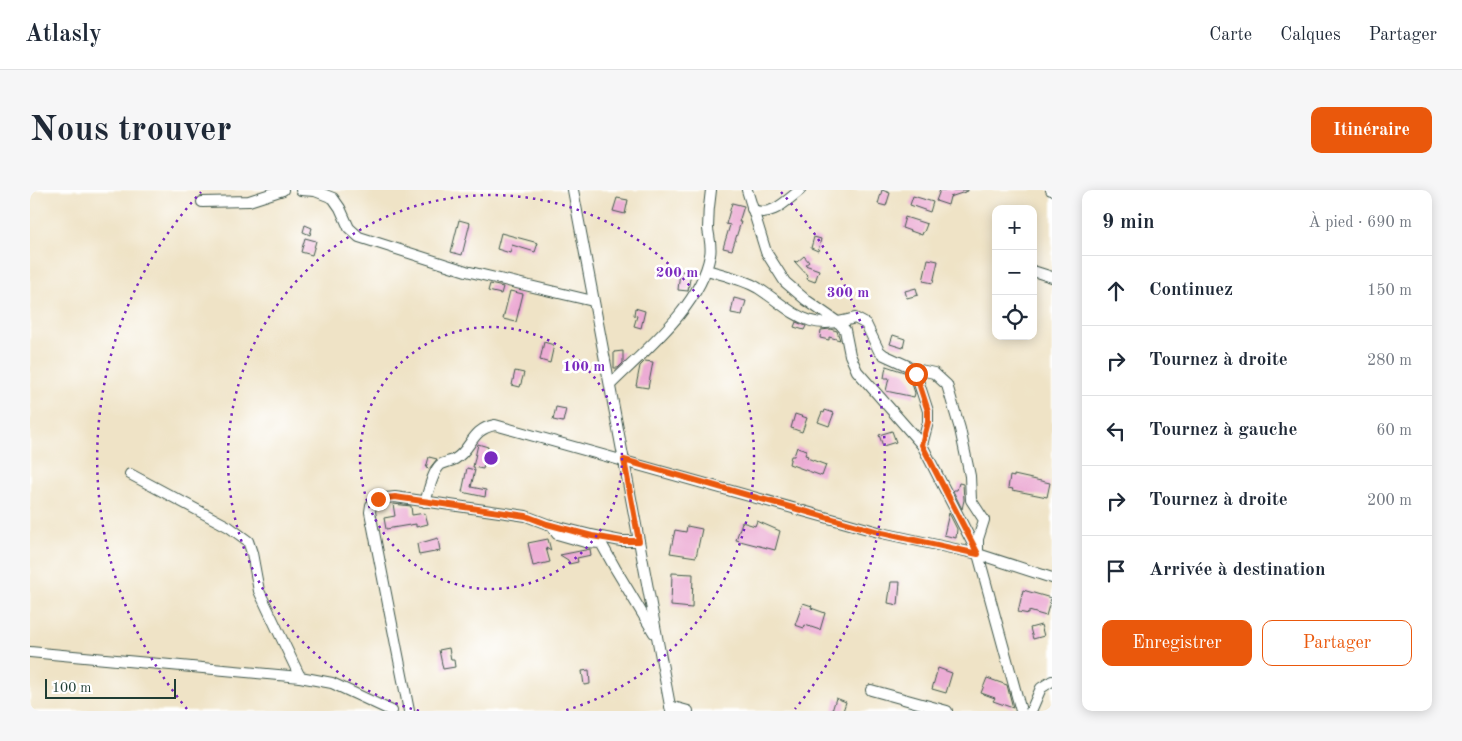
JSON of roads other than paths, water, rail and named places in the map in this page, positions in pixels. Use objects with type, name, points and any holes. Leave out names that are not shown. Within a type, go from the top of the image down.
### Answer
[{"type":"street","points":[[202,202],[249,201],[283,190]]},
{"type":"street","points":[[301,190],[333,198],[349,228],[359,237],[466,271],[593,301]]},
{"type":"street","points":[[573,190],[670,708],[688,711]]},
{"type":"street","points":[[610,385],[666,329],[690,300],[707,270],[711,252],[708,208],[711,190]]},
{"type":"street","points":[[747,190],[766,252],[785,282],[806,300],[839,323],[845,330],[850,356],[857,370],[922,445],[978,554],[1021,711]]},
{"type":"street","points":[[752,209],[766,213],[779,207],[800,190]]},
{"type":"street","points":[[707,270],[757,287],[786,309],[807,321],[822,324],[839,323],[855,318],[866,324],[878,351],[911,368],[934,373],[947,385],[960,429],[970,476],[971,500],[984,520],[978,539],[978,554]]},
{"type":"street","points":[[1037,272],[1052,277]]},
{"type":"street","points":[[911,368],[916,374],[928,411],[928,422],[922,445]]},
{"type":"street","points":[[425,502],[440,465],[454,460],[462,453],[474,436],[485,427],[495,425],[882,533],[978,554],[1052,578]]},
{"type":"street","points":[[130,474],[229,527],[248,541],[259,591],[300,677]]},
{"type":"street","points":[[409,711],[370,512],[371,505],[378,499],[395,497],[526,516],[552,526],[622,541],[639,541]]},
{"type":"street","points":[[552,526],[557,534],[585,542],[601,542],[614,568],[657,638]]},
{"type":"street","points":[[30,652],[300,677],[332,683],[392,711]]},
{"type":"street","points":[[1031,711],[1041,688],[1052,681]]},
{"type":"street","points":[[871,690],[947,711]]}]
